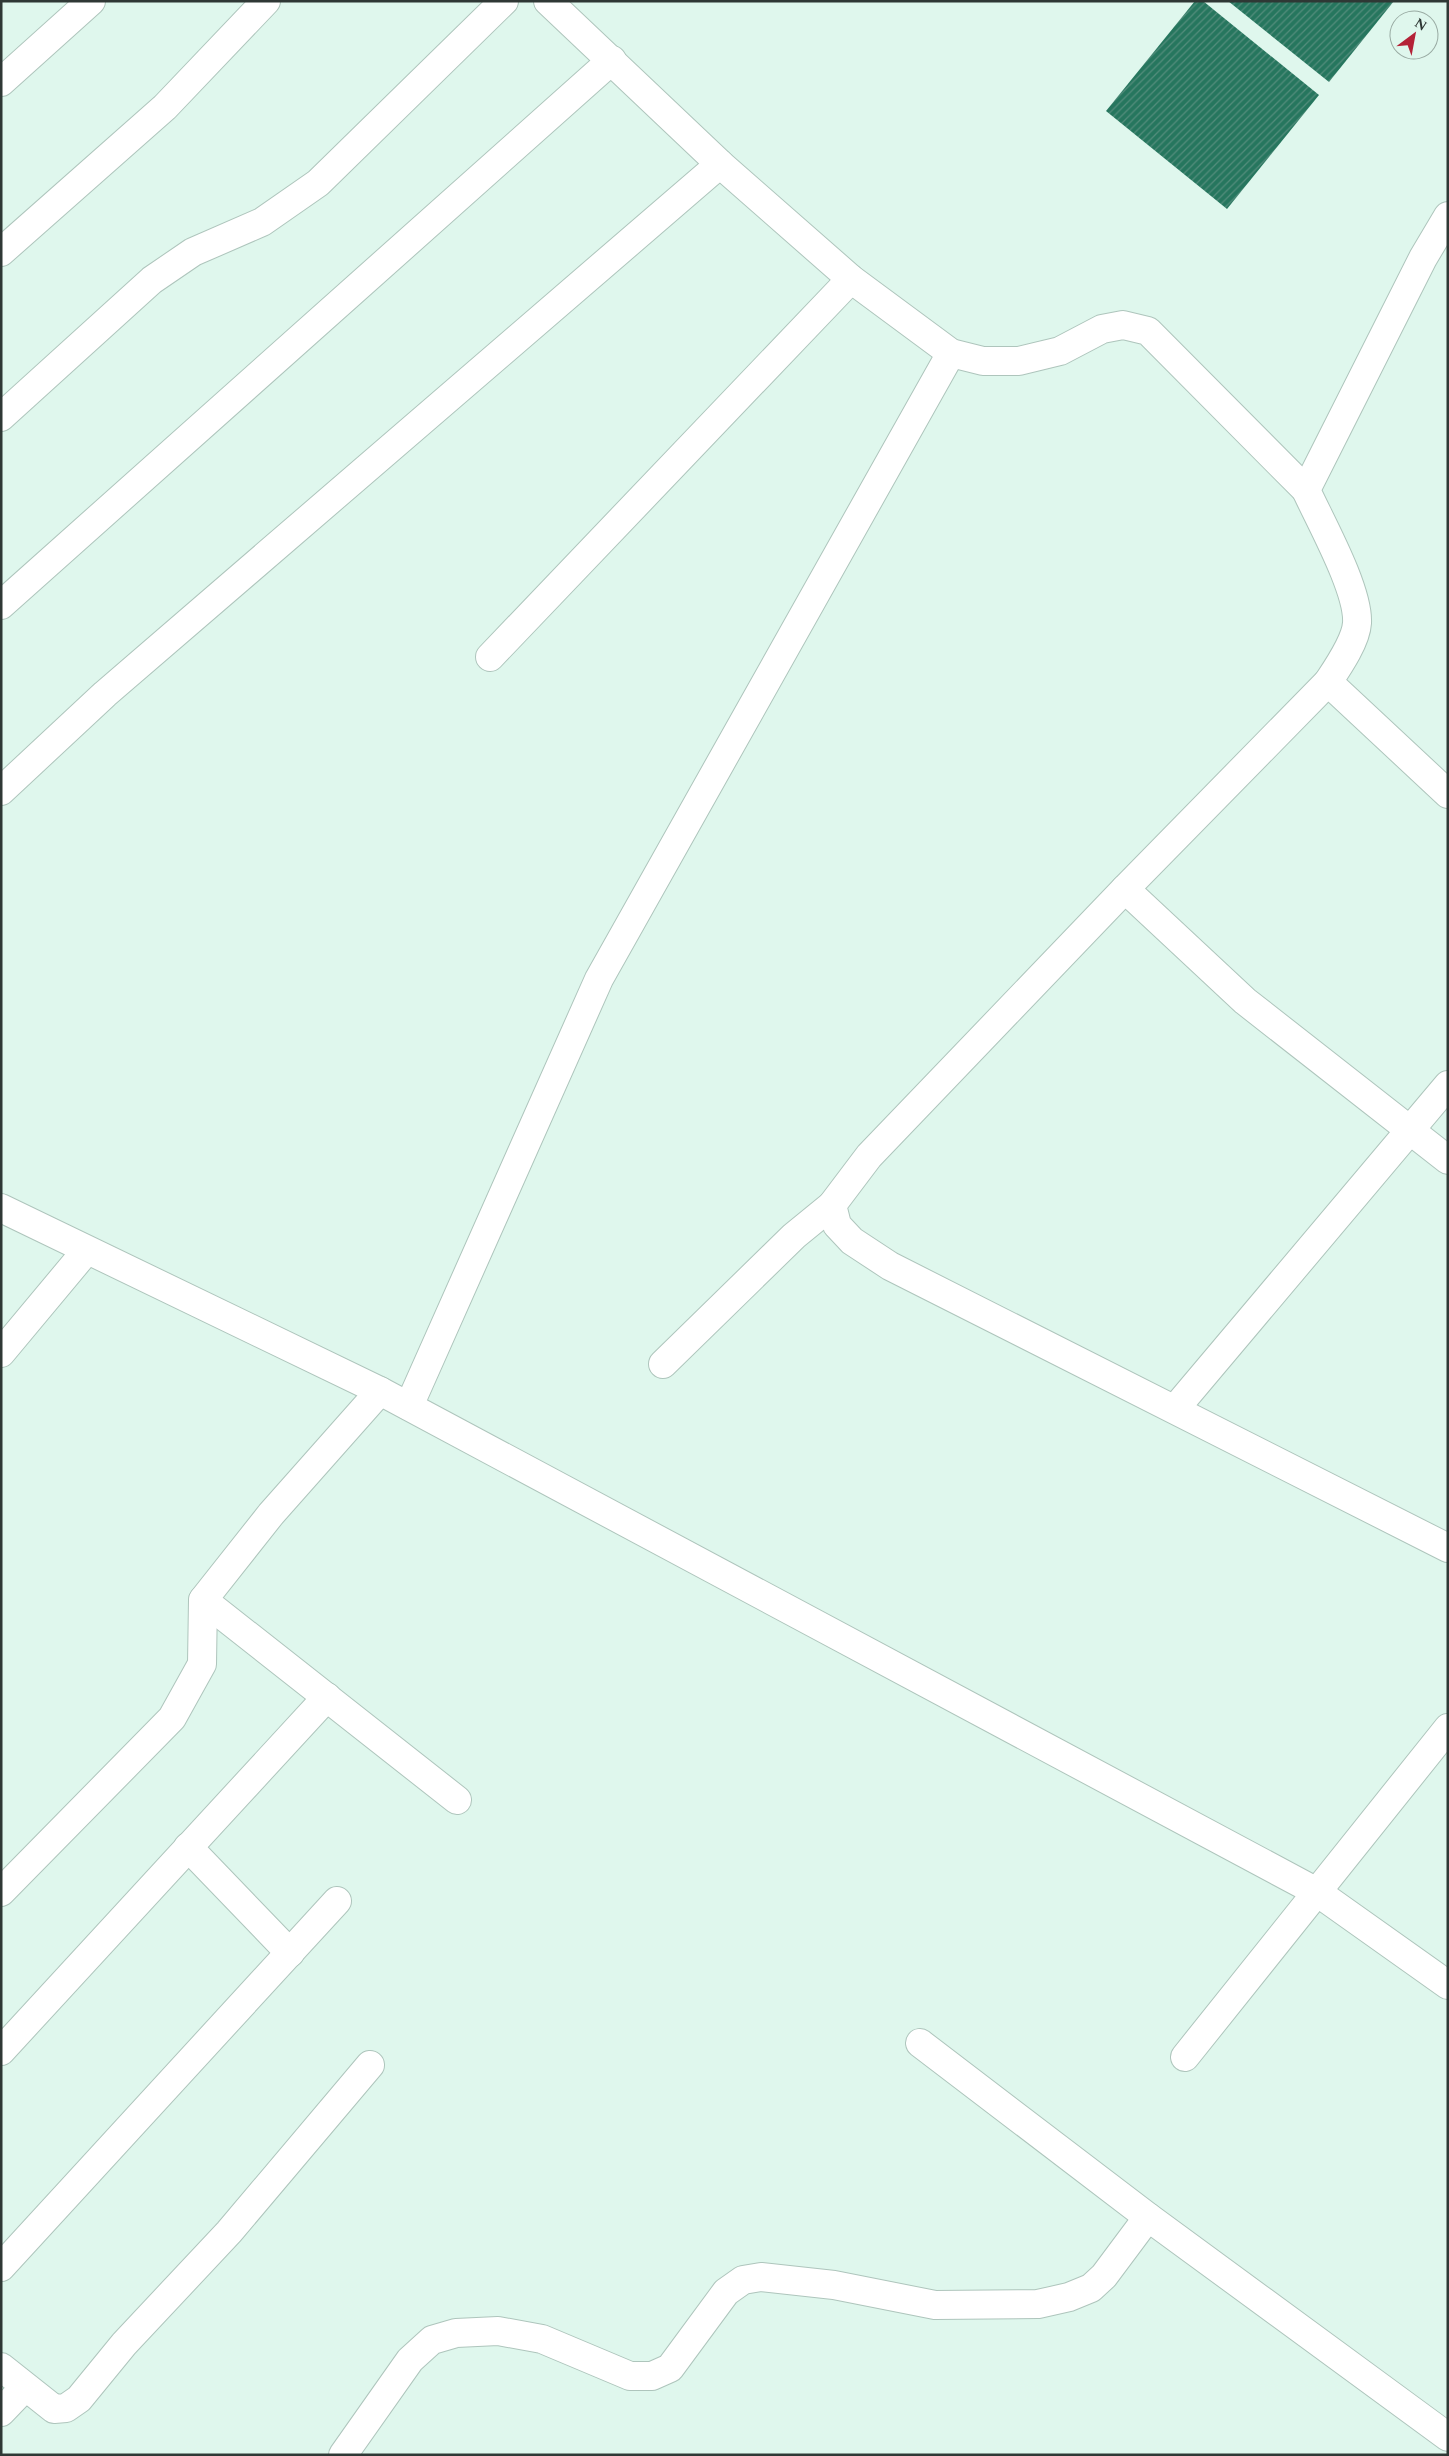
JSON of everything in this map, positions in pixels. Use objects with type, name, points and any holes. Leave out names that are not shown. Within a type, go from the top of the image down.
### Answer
[{"type":"street","points":[[1,82],[91,1]]},
{"type":"street","points":[[1,252],[165,107],[266,1]]},
{"type":"street","points":[[1,417],[152,280],[193,252],[262,222],[318,183],[504,1]]},
{"type":"street","points":[[548,1],[720,164],[851,279],[950,353],[983,362],[1020,361],[1060,351],[1102,328],[1123,325],[1148,331],[1306,490],[1350,584],[1358,624],[1347,651],[1328,682],[1125,888],[869,1156],[832,1205],[794,1236],[663,1364]]},
{"type":"street","points":[[1,605],[612,60]]},
{"type":"street","points":[[1,791],[105,694],[720,164]]},
{"type":"street","points":[[1306,490],[1423,258],[1448,216]]},
{"type":"street","points":[[490,657],[851,279]]},
{"type":"street","points":[[409,1406],[599,979],[950,353]]},
{"type":"street","points":[[1328,682],[1448,794]]},
{"type":"street","points":[[1125,888],[1245,1001],[1448,1160]]},
{"type":"street","points":[[1175,1409],[1448,1086]]},
{"type":"street","points":[[832,1205],[837,1225],[852,1241],[890,1266],[1448,1548]]},
{"type":"street","points":[[1,1208],[86,1251],[409,1406],[1317,1892],[1448,1985]]},
{"type":"street","points":[[1,1353],[86,1251]]},
{"type":"street","points":[[1,1892],[172,1718],[202,1664],[203,1600],[271,1514],[380,1391]]},
{"type":"street","points":[[203,1600],[457,1800]]},
{"type":"street","points":[[1,2051],[327,1698]]},
{"type":"street","points":[[1185,2058],[1448,1728]]},
{"type":"street","points":[[188,1847],[290,1953]]},
{"type":"street","points":[[1,2267],[337,1901]]},
{"type":"street","points":[[920,2043],[1148,2217],[1448,2437]]},
{"type":"street","points":[[1,2368],[54,2409],[66,2408],[79,2399],[124,2344],[229,2232],[370,2065]]},
{"type":"street","points":[[343,2455],[410,2360],[432,2340],[456,2333],[498,2330],[542,2339],[630,2376],[652,2376],[670,2368],[726,2292],[743,2280],[760,2277],[834,2285],[935,2305],[1038,2304],[1069,2297],[1091,2288],[1104,2276],[1148,2217]]},
{"type":"street","points":[[1,2412],[25,2387]]},
{"type":"street","points":[[1443,2455],[1448,2449]]},
{"type":"building","points":[[1195,1],[1203,1],[1319,95],[1227,209],[1106,111]]},
{"type":"building","points":[[1228,1],[1394,1],[1329,82]]}]
